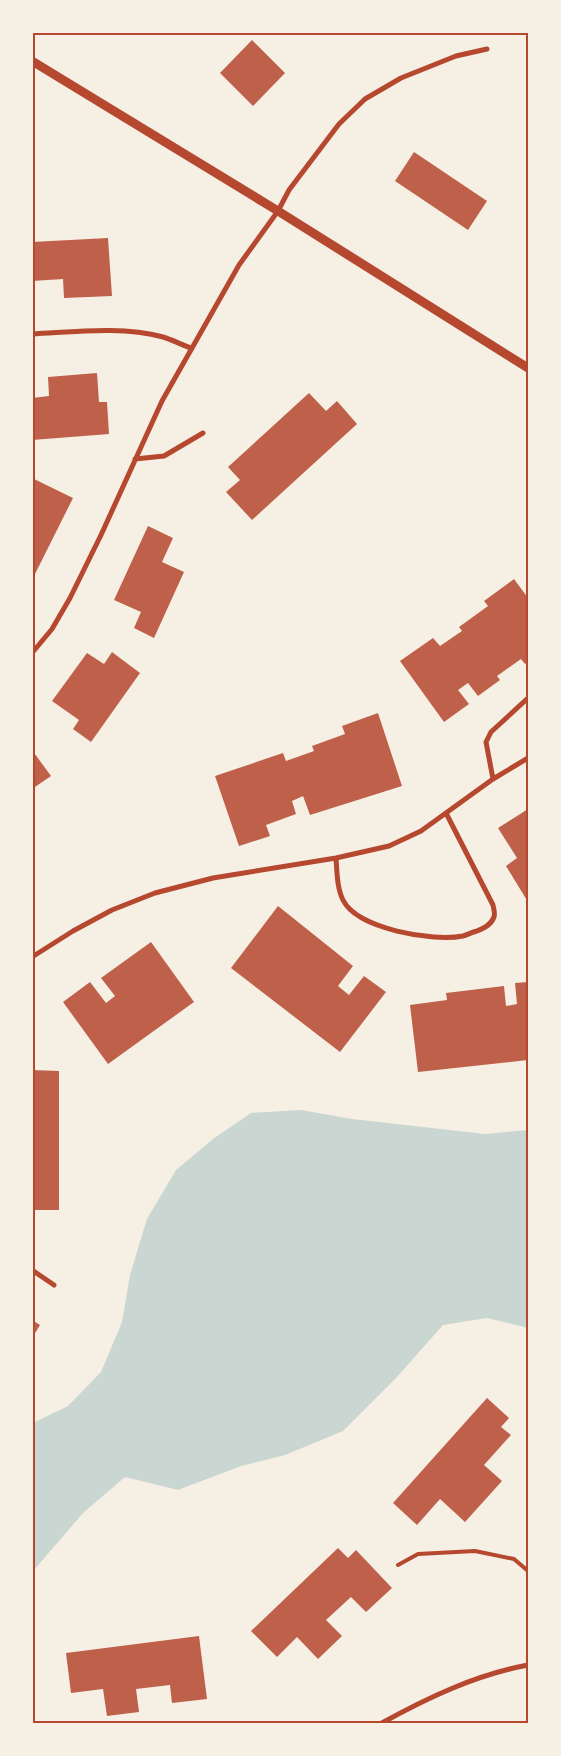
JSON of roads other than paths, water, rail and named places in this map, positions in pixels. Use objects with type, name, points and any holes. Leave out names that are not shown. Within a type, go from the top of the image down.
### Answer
[{"type":"street","points":[[32,653],[52,629],[70,598],[162,401],[239,266],[278,211],[289,190],[339,124],[365,99],[401,78],[456,56],[487,48]]},
{"type":"street","points":[[32,62],[278,211],[528,368]]},
{"type":"street","points":[[32,334],[132,332],[163,337],[192,348]]},
{"type":"street","points":[[135,458],[164,456],[203,433]]},
{"type":"street","points":[[493,779],[486,742],[491,732],[528,698]]},
{"type":"street","points":[[32,957],[104,914],[155,893],[213,878],[336,858],[389,846],[421,831],[493,779],[528,758]]},
{"type":"street","points":[[336,858],[338,883],[342,899],[348,907],[362,918],[400,932],[441,937],[463,936],[487,927],[494,916],[493,906],[446,813]]},
{"type":"street","points":[[32,1270],[54,1285]]},
{"type":"street","points":[[380,1724],[461,1683],[508,1668],[528,1664]]},
{"type":"lane","points":[[398,1565],[418,1554],[475,1551],[514,1559],[528,1571]]}]
